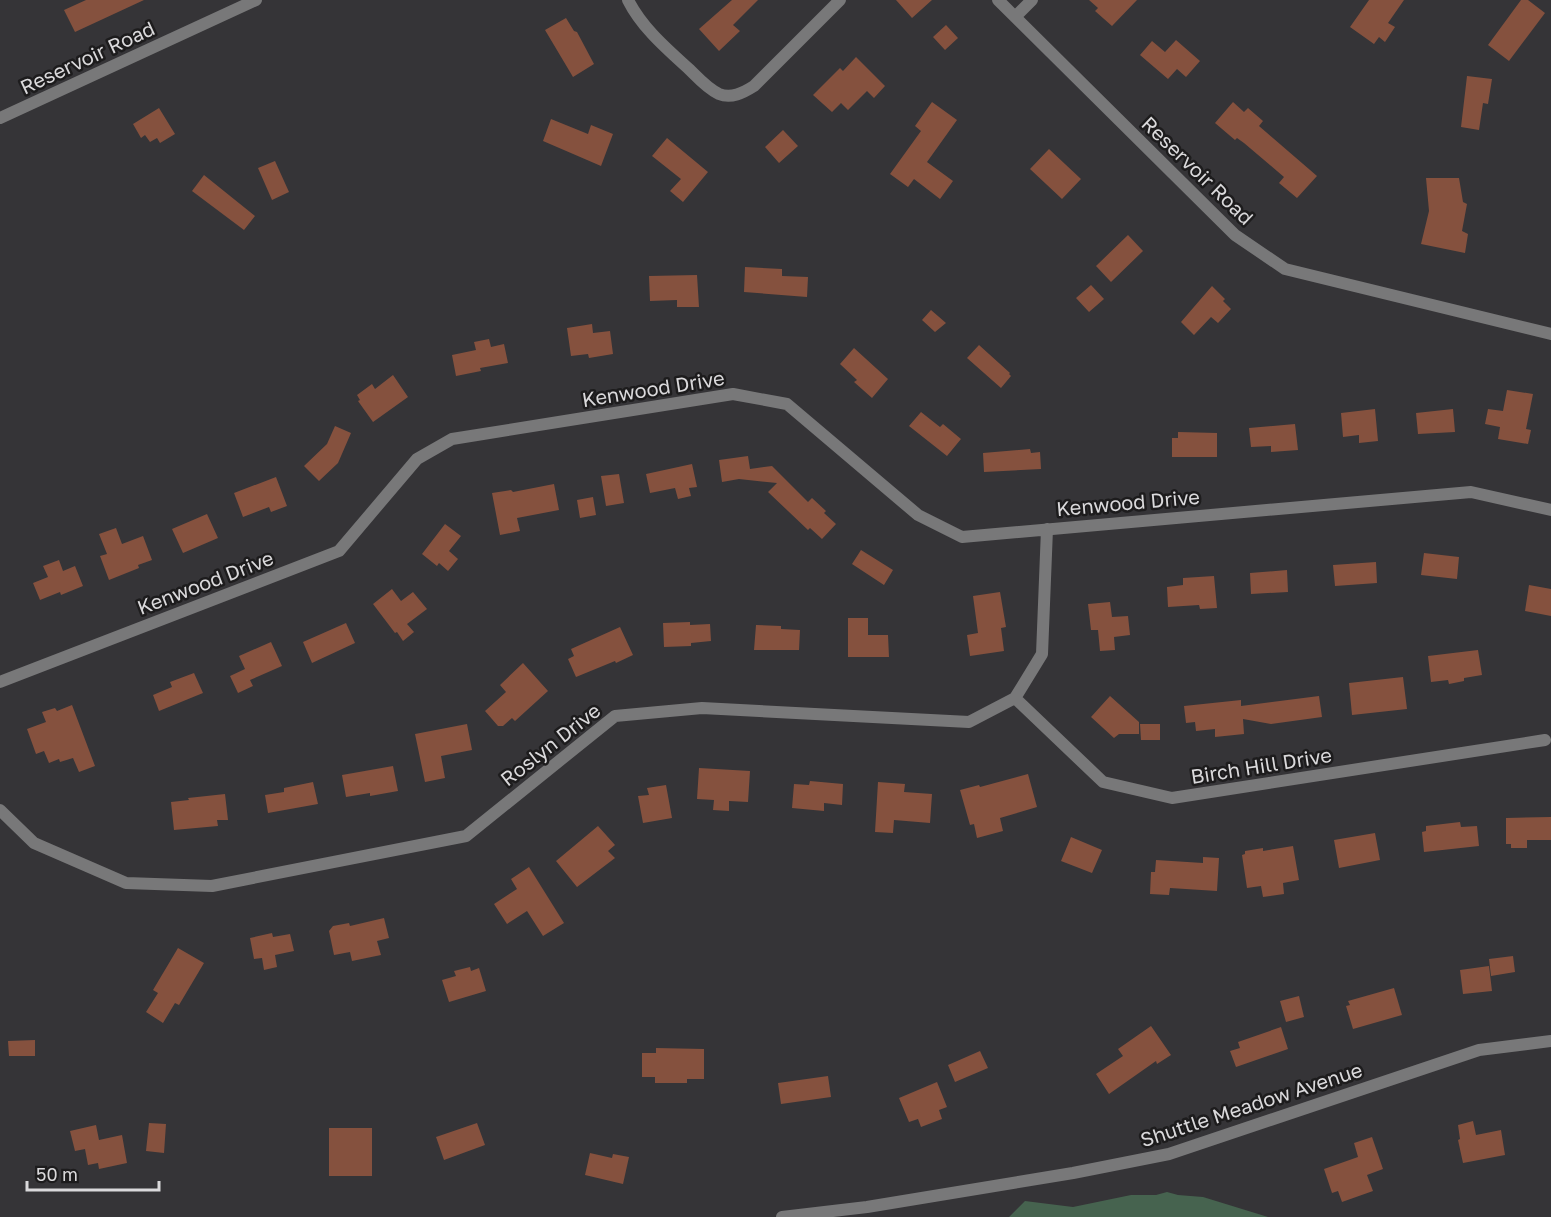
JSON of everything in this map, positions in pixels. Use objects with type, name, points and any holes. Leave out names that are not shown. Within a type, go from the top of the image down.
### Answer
[{"type":"street","name":"Reservoir Road","points":[[0,118],[256,0]]},
{"type":"street","points":[[628,0],[649,30],[675,56],[708,87],[719,94],[729,96],[742,93],[754,86],[840,0]]},
{"type":"street","name":"Reservoir Road","points":[[998,0],[1234,235],[1285,269],[1551,334]]},
{"type":"street","points":[[1015,17],[1032,0]]},
{"type":"street","name":"Kenwood Drive","points":[[0,682],[339,551],[417,459],[452,439],[732,394],[788,404],[918,515],[962,537],[1471,492],[1551,510]]},
{"type":"street","points":[[1015,698],[1042,654],[1047,529]]},
{"type":"street","name":"Birch Hill Drive","points":[[1015,698],[1103,782],[1172,798],[1545,740]]},
{"type":"street","name":"Roslyn Drive","points":[[0,810],[34,843],[126,883],[212,886],[466,836],[615,716],[702,708],[969,722],[1015,698]]},
{"type":"street","name":"Shuttle Meadow Avenue","points":[[782,1217],[867,1207],[1073,1173],[1169,1154],[1479,1050],[1551,1041]]},
{"type":"green space","points":[[1167,1192],[1203,1197],[1268,1217],[1009,1217],[1025,1201],[1073,1207],[1131,1195],[1156,1195]]},
{"type":"building","points":[[86,0],[144,0],[75,32],[64,10]]},
{"type":"building","points":[[732,0],[758,0],[733,25],[740,31],[719,51],[699,29]]},
{"type":"building","points":[[896,0],[932,0],[912,18]]},
{"type":"building","points":[[1089,0],[1137,0],[1112,26],[1095,11],[1098,8]]},
{"type":"building","points":[[1369,0],[1404,0],[1388,23],[1395,27],[1385,42],[1379,37],[1374,44],[1350,27]]},
{"type":"building","points":[[1521,0],[1528,0],[1545,13],[1509,61],[1488,45]]},
{"type":"building","points":[[566,18],[577,32],[594,64],[573,77],[545,30]]},
{"type":"building","points":[[946,25],[958,38],[945,50],[933,37]]},
{"type":"building","points":[[1176,40],[1200,61],[1186,77],[1177,69],[1168,79],[1140,55],[1152,41],[1165,52]]},
{"type":"building","points":[[856,57],[885,86],[874,98],[867,91],[848,110],[841,103],[832,112],[813,95],[840,68],[843,71]]},
{"type":"building","points":[[1467,76],[1492,79],[1488,104],[1483,103],[1479,130],[1461,127]]},
{"type":"building","points":[[932,102],[957,120],[927,162],[953,181],[940,199],[914,179],[908,187],[890,174],[921,131],[915,126]]},
{"type":"building","points":[[1233,102],[1244,112],[1248,108],[1263,121],[1259,126],[1317,176],[1297,198],[1279,183],[1284,177],[1244,143],[1237,138],[1235,140],[1215,123]]},
{"type":"building","points":[[159,108],[175,134],[160,143],[157,138],[150,142],[145,135],[141,138],[133,124]]},
{"type":"building","points":[[551,119],[588,134],[591,125],[613,134],[601,166],[543,141]]},
{"type":"building","points":[[783,130],[798,146],[779,163],[765,147]]},
{"type":"building","points":[[667,138],[708,172],[683,202],[670,191],[681,179],[652,156]]},
{"type":"building","points":[[1049,149],[1081,179],[1062,199],[1030,169]]},
{"type":"building","points":[[275,161],[289,192],[272,200],[258,168]]},
{"type":"building","points":[[204,175],[255,216],[244,230],[192,191]]},
{"type":"building","points":[[1426,178],[1459,178],[1463,202],[1467,204],[1462,231],[1468,234],[1465,253],[1421,244],[1429,211]]},
{"type":"building","points":[[1128,235],[1143,251],[1111,282],[1096,266]]},
{"type":"building","points":[[745,267],[782,269],[782,276],[808,277],[807,297],[744,292]]},
{"type":"building","points":[[697,275],[699,307],[677,307],[677,300],[650,301],[649,276]]},
{"type":"building","points":[[1091,285],[1104,299],[1089,312],[1076,298]]},
{"type":"building","points":[[1212,286],[1231,309],[1218,323],[1211,317],[1194,335],[1181,322]]},
{"type":"building","points":[[931,310],[946,323],[935,332],[922,320]]},
{"type":"building","points":[[592,324],[593,333],[610,331],[613,354],[589,358],[588,354],[571,356],[567,328]]},
{"type":"building","points":[[489,339],[491,347],[504,344],[508,363],[480,368],[481,371],[456,376],[452,355],[476,350],[474,342]]},
{"type":"building","points":[[979,345],[1010,373],[1011,376],[1001,388],[967,358]]},
{"type":"building","points":[[854,348],[888,379],[872,398],[854,382],[857,380],[840,364]]},
{"type":"building","points":[[393,375],[408,397],[373,422],[358,401],[360,400],[357,395],[372,384],[375,389]]},
{"type":"building","points":[[1507,390],[1533,394],[1526,429],[1531,430],[1528,444],[1498,439],[1500,427],[1485,424],[1488,409],[1503,411]]},
{"type":"building","points":[[1375,409],[1378,441],[1359,443],[1359,435],[1343,437],[1341,413]]},
{"type":"building","points":[[1453,409],[1455,432],[1418,434],[1416,413]]},
{"type":"building","points":[[921,412],[940,427],[943,424],[961,439],[947,456],[909,426]]},
{"type":"building","points":[[1295,424],[1298,450],[1271,452],[1271,446],[1251,447],[1249,428]]},
{"type":"building","points":[[335,426],[351,433],[338,463],[319,481],[304,466],[327,444]]},
{"type":"building","points":[[1178,432],[1217,433],[1217,457],[1172,457],[1172,438],[1178,438]]},
{"type":"building","points":[[1030,449],[1031,453],[1040,452],[1041,469],[984,472],[983,453]]},
{"type":"building","points":[[748,456],[750,469],[772,466],[808,502],[812,498],[836,524],[822,539],[810,528],[808,530],[768,492],[777,483],[739,479],[722,482],[719,460]]},
{"type":"building","points":[[692,464],[697,487],[689,488],[691,496],[678,499],[675,488],[650,493],[646,474]]},
{"type":"building","points":[[619,474],[624,503],[606,506],[601,476]]},
{"type":"building","points":[[276,477],[287,506],[271,512],[269,507],[243,517],[234,493]]},
{"type":"building","points":[[554,484],[559,510],[517,518],[520,531],[500,535],[492,493],[511,490],[513,492]]},
{"type":"building","points":[[593,497],[596,515],[580,518],[577,500]]},
{"type":"building","points":[[207,514],[218,538],[183,553],[172,529]]},
{"type":"building","points":[[445,524],[461,536],[449,551],[458,559],[448,571],[439,563],[437,566],[422,554]]},
{"type":"building","points":[[116,528],[122,544],[143,536],[152,560],[109,580],[100,556],[107,554],[99,534]]},
{"type":"building","points":[[861,550],[893,570],[884,585],[852,564]]},
{"type":"building","points":[[1424,553],[1459,557],[1457,579],[1421,575]]},
{"type":"building","points":[[59,560],[63,571],[75,566],[83,586],[40,600],[33,583],[48,577],[43,566]]},
{"type":"building","points":[[1376,562],[1377,583],[1335,586],[1333,565]]},
{"type":"building","points":[[1287,570],[1288,592],[1251,594],[1250,573]]},
{"type":"building","points":[[1214,576],[1217,608],[1200,609],[1199,605],[1168,607],[1167,587],[1183,585],[1183,578]]},
{"type":"building","points":[[1529,585],[1551,589],[1551,616],[1525,611]]},
{"type":"building","points":[[392,589],[401,601],[413,592],[427,609],[407,624],[414,632],[403,641],[373,604]]},
{"type":"building","points":[[1000,592],[1006,627],[1001,628],[1004,651],[970,656],[967,635],[978,633],[973,596]]},
{"type":"building","points":[[1110,602],[1112,617],[1128,616],[1130,635],[1114,637],[1115,650],[1100,651],[1098,630],[1091,630],[1088,604]]},
{"type":"building","points":[[848,618],[868,618],[868,635],[888,635],[889,657],[848,657]]},
{"type":"building","points":[[690,622],[690,625],[710,624],[711,641],[691,643],[691,646],[664,647],[663,623]]},
{"type":"building","points":[[346,623],[355,643],[312,663],[303,642]]},
{"type":"building","points":[[756,625],[781,626],[781,629],[800,630],[799,650],[754,650]]},
{"type":"building","points":[[620,627],[633,655],[576,677],[568,659],[574,656],[571,649]]},
{"type":"building","points":[[271,642],[282,666],[250,680],[253,686],[238,693],[230,676],[245,669],[239,656]]},
{"type":"building","points":[[1478,650],[1482,675],[1464,678],[1464,681],[1449,684],[1448,680],[1431,682],[1428,656]]},
{"type":"building","points":[[523,663],[548,691],[515,721],[512,718],[503,726],[498,726],[485,711],[506,692],[500,685]]},
{"type":"building","points":[[194,673],[203,693],[159,711],[153,695],[172,687],[170,682]]},
{"type":"building","points":[[1403,677],[1407,709],[1352,715],[1349,683]]},
{"type":"building","points":[[1110,696],[1139,722],[1139,734],[1119,734],[1114,738],[1091,717]]},
{"type":"building","points":[[1319,696],[1322,717],[1271,724],[1243,719],[1244,734],[1215,737],[1215,729],[1196,731],[1195,722],[1186,723],[1184,706],[1241,700],[1241,706]]},
{"type":"building","points":[[72,705],[95,766],[79,772],[73,758],[60,762],[59,759],[49,763],[44,751],[36,754],[27,729],[46,722],[42,712],[55,708],[57,711]]},
{"type":"building","points":[[467,724],[472,750],[441,756],[445,778],[425,782],[415,734]]},
{"type":"building","points":[[1140,724],[1160,724],[1160,740],[1141,740]]},
{"type":"building","points":[[393,766],[398,791],[346,797],[342,775]]},
{"type":"building","points":[[699,768],[750,771],[748,802],[729,801],[729,811],[713,810],[714,800],[697,799]]},
{"type":"building","points":[[1028,774],[1037,807],[1000,818],[1003,831],[977,838],[974,824],[970,825],[960,790]]},
{"type":"building","points":[[810,781],[843,784],[842,805],[824,803],[824,811],[792,808],[794,784],[809,785]]},
{"type":"building","points":[[313,782],[318,804],[268,813],[265,795],[284,792],[284,788]]},
{"type":"building","points":[[878,782],[905,784],[904,792],[932,794],[930,823],[894,820],[893,833],[875,832]]},
{"type":"building","points":[[666,785],[672,818],[643,823],[638,796],[649,795],[647,788]]},
{"type":"building","points":[[225,794],[228,820],[217,820],[218,826],[174,830],[171,802]]},
{"type":"building","points":[[1551,817],[1551,840],[1527,840],[1527,848],[1511,848],[1511,844],[1506,844],[1506,818]]},
{"type":"building","points":[[1460,822],[1461,827],[1477,826],[1479,846],[1424,852],[1422,832],[1426,831],[1426,826]]},
{"type":"building","points":[[598,826],[615,845],[608,851],[615,858],[577,887],[556,861]]},
{"type":"building","points":[[1375,833],[1380,860],[1339,868],[1334,840]]},
{"type":"building","points":[[1071,837],[1102,850],[1092,873],[1061,861]]},
{"type":"building","points":[[1293,846],[1299,880],[1283,883],[1284,894],[1263,897],[1261,886],[1247,888],[1242,855],[1245,851],[1263,848],[1263,851]]},
{"type":"building","points":[[1203,857],[1219,858],[1217,891],[1170,888],[1169,895],[1150,894],[1151,872],[1155,872],[1156,860],[1203,863]]},
{"type":"building","points":[[529,867],[564,923],[543,936],[527,911],[507,924],[494,904],[517,889],[511,879]]},
{"type":"building","points":[[384,918],[389,938],[377,941],[381,955],[352,961],[350,952],[334,955],[329,931],[333,926],[349,923],[350,926]]},
{"type":"building","points":[[272,933],[273,937],[290,934],[294,951],[275,955],[277,967],[264,970],[262,958],[254,959],[250,938]]},
{"type":"building","points":[[178,948],[204,963],[179,1005],[175,1003],[163,1023],[146,1012],[158,993],[153,990]]},
{"type":"building","points":[[1513,956],[1515,972],[1491,976],[1489,959]]},
{"type":"building","points":[[1489,966],[1492,991],[1463,994],[1460,970]]},
{"type":"building","points":[[470,967],[471,971],[479,968],[486,991],[449,1002],[442,980],[456,976],[454,971]]},
{"type":"building","points":[[1394,988],[1402,1015],[1353,1029],[1346,1006],[1350,1005],[1348,1001]]},
{"type":"building","points":[[1299,996],[1304,1017],[1286,1022],[1280,1001]]},
{"type":"building","points":[[1151,1026],[1171,1055],[1157,1064],[1156,1061],[1109,1094],[1096,1074],[1123,1056],[1118,1049]]},
{"type":"building","points":[[1281,1027],[1288,1049],[1236,1067],[1230,1051],[1240,1048],[1238,1042]]},
{"type":"building","points":[[35,1040],[35,1056],[9,1056],[8,1041]]},
{"type":"building","points":[[656,1048],[704,1049],[704,1079],[687,1079],[687,1083],[655,1083],[655,1077],[642,1077],[642,1053],[656,1053]]},
{"type":"building","points":[[980,1051],[988,1068],[955,1082],[948,1065]]},
{"type":"building","points":[[828,1076],[831,1097],[781,1104],[778,1083]]},
{"type":"building","points":[[937,1082],[947,1107],[939,1110],[942,1119],[921,1127],[918,1119],[909,1122],[899,1098]]},
{"type":"building","points":[[1473,1121],[1476,1135],[1501,1130],[1505,1155],[1463,1163],[1458,1140],[1460,1139],[1458,1125]]},
{"type":"building","points":[[149,1123],[166,1124],[164,1153],[146,1151]]},
{"type":"building","points":[[477,1123],[485,1145],[444,1160],[436,1137]]},
{"type":"building","points":[[96,1125],[99,1140],[122,1135],[127,1163],[99,1169],[98,1163],[88,1165],[85,1149],[75,1151],[70,1131]]},
{"type":"building","points":[[329,1128],[372,1128],[372,1176],[329,1176]]},
{"type":"building","points":[[1372,1137],[1383,1169],[1367,1175],[1373,1191],[1342,1202],[1338,1191],[1332,1193],[1324,1169],[1358,1157],[1354,1143]]},
{"type":"building","points":[[590,1153],[612,1158],[613,1154],[629,1157],[623,1184],[585,1175]]}]
